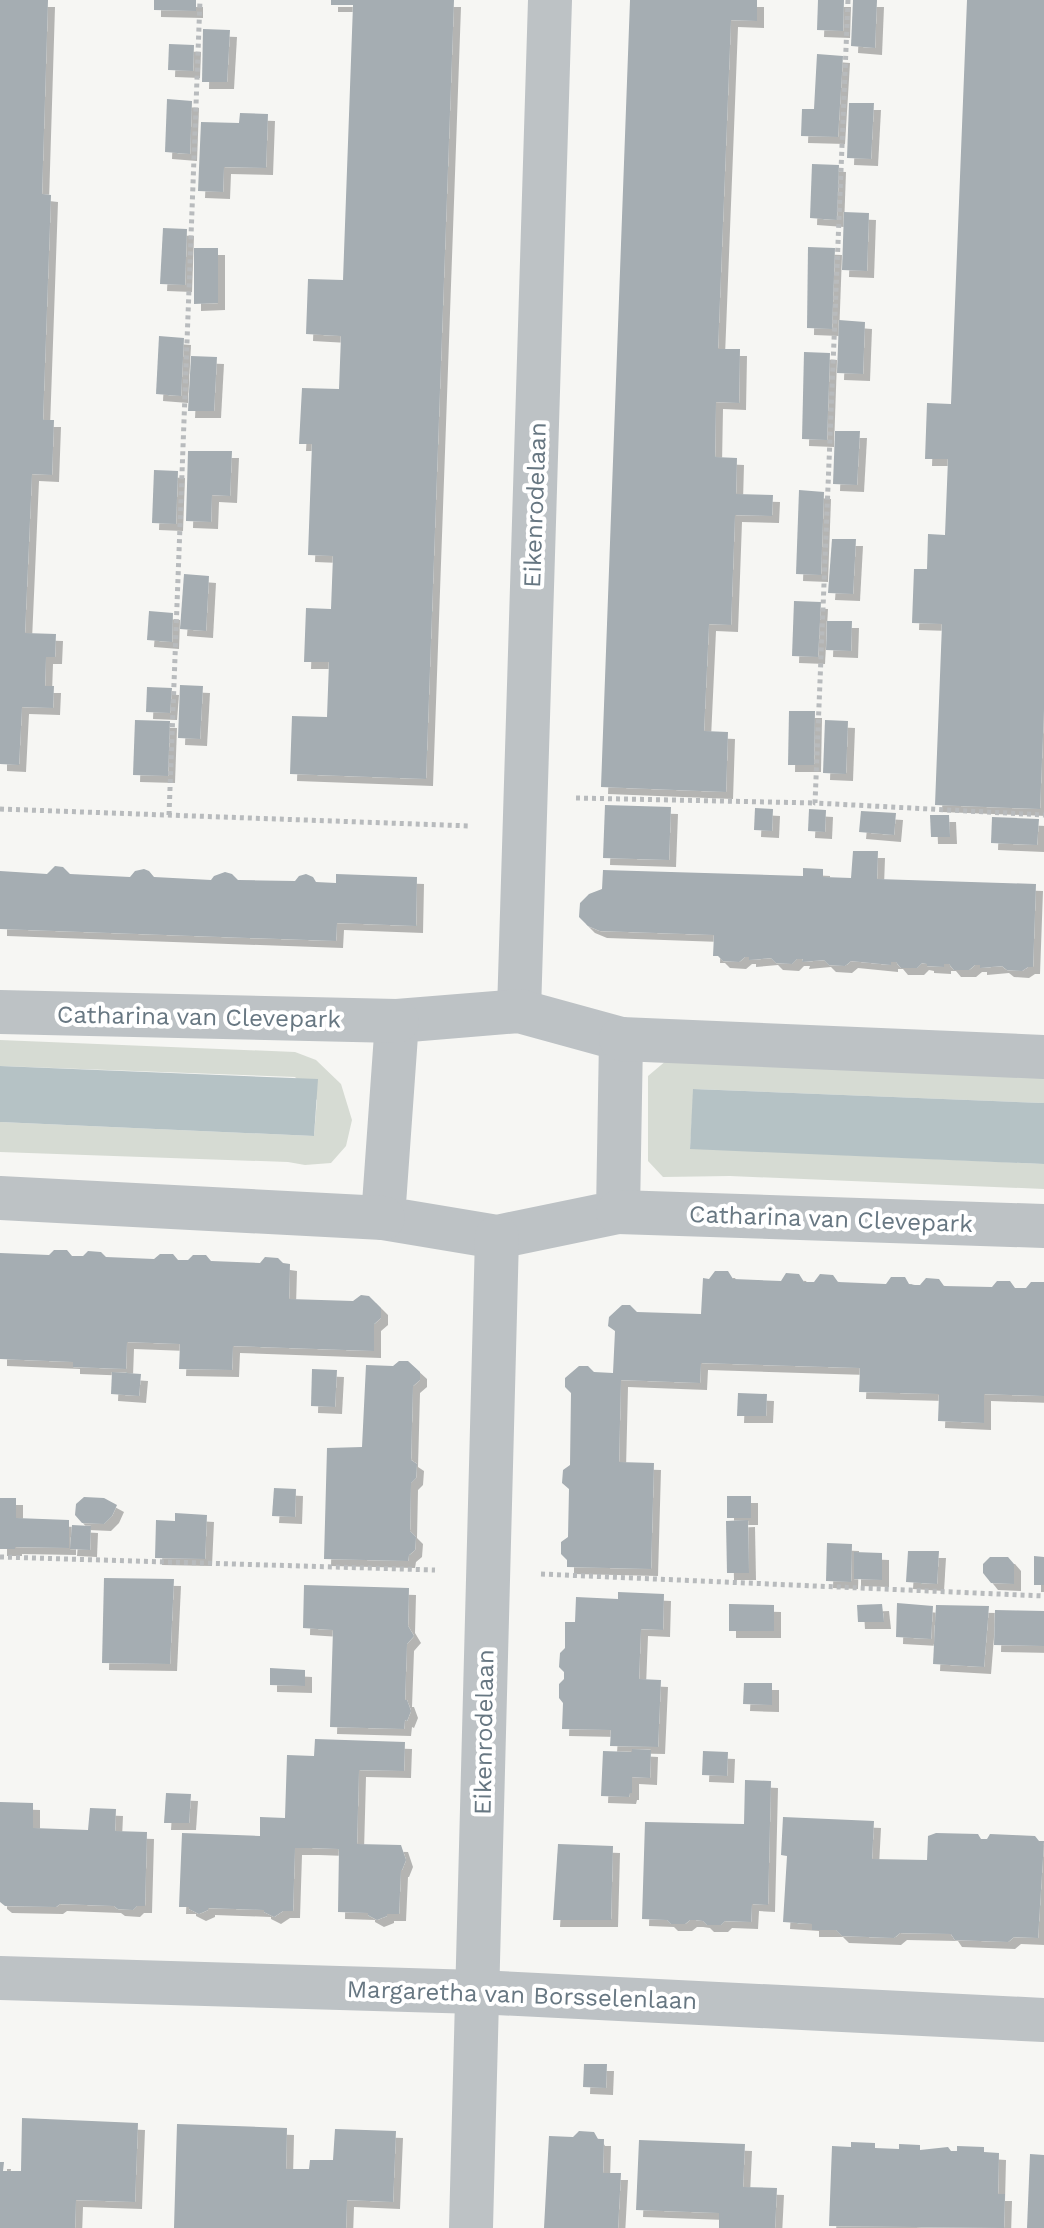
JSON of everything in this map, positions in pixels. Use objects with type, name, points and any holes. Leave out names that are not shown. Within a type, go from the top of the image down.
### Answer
[{"type":"street","name":"Eikenrodelaan","points":[[519,1011],[550,0]]},
{"type":"street","name":"Catharina van Clevepark","points":[[0,1012],[397,1021],[519,1011]]},
{"type":"street","points":[[519,1011],[621,1039],[1044,1057]]},
{"type":"street","points":[[383,1218],[397,1021]]},
{"type":"street","points":[[618,1212],[621,1039]]},
{"type":"street","points":[[0,1198],[383,1218],[497,1237]]},
{"type":"street","name":"Catharina van Clevepark","points":[[497,1237],[618,1212],[1044,1226]]},
{"type":"street","name":"Eikenrodelaan","points":[[471,2228],[497,1237]]},
{"type":"street","name":"Margaretha van Borsselenlaan","points":[[0,1978],[477,1992],[1044,2020]]},
{"type":"path","points":[[169,815],[200,0]]},
{"type":"path","points":[[815,803],[848,0]]},
{"type":"path","points":[[0,809],[169,815],[525,812],[815,803],[1044,815]]},
{"type":"path","points":[[0,1557],[488,1572],[1044,1596]]},
{"type":"shaded area","points":[[0,1040],[295,1052],[316,1060],[341,1084],[352,1120],[346,1146],[331,1163],[305,1165],[0,1152],[0,1122],[314,1136],[317,1100],[295,1077],[0,1066]]},
{"type":"shaded area","points":[[667,1060],[1044,1074],[1044,1103],[694,1089],[690,1148],[1044,1164],[1044,1189],[730,1176],[663,1177],[648,1161],[648,1076]]},
{"type":"shaded area","points":[[0,1066],[318,1079],[314,1136],[0,1122]]},
{"type":"shaded area","points":[[693,1089],[1044,1103],[1044,1164],[690,1149]]},
{"type":"building","points":[[0,0],[48,0],[42,194],[51,195],[43,420],[54,420],[52,475],[32,474],[25,633],[56,634],[55,657],[46,657],[45,686],[54,686],[53,708],[22,707],[19,765],[0,764]]},
{"type":"building","points":[[154,0],[196,0],[196,11],[154,10]]},
{"type":"building","points":[[331,0],[454,0],[426,779],[290,774],[292,716],[327,717],[329,662],[304,662],[306,608],[331,609],[333,556],[308,555],[312,444],[299,444],[302,388],[339,389],[341,336],[306,334],[308,279],[343,280],[353,5],[331,5]]},
{"type":"building","points":[[630,0],[757,0],[757,21],[731,20],[718,349],[740,349],[739,403],[716,402],[715,457],[737,458],[736,494],[773,495],[772,516],[735,515],[731,625],[709,624],[704,731],[728,732],[726,792],[601,787]]},
{"type":"building","points":[[818,0],[844,0],[843,31],[817,30]]},
{"type":"building","points":[[853,0],[877,0],[875,48],[851,46]]},
{"type":"building","points":[[967,0],[1044,0],[1044,709],[1040,809],[935,805],[942,624],[912,623],[914,569],[927,569],[928,534],[945,535],[948,459],[925,459],[927,403],[951,404]]},
{"type":"building","points":[[203,29],[230,30],[227,82],[202,82]]},
{"type":"building","points":[[169,44],[194,45],[193,71],[168,70]]},
{"type":"building","points":[[817,54],[843,56],[838,137],[801,136],[802,109],[814,109]]},
{"type":"building","points":[[167,99],[192,101],[190,154],[165,152]]},
{"type":"building","points":[[849,103],[874,103],[871,159],[847,158]]},
{"type":"building","points":[[240,113],[268,114],[266,168],[224,167],[223,192],[198,191],[201,122],[239,123]]},
{"type":"building","points":[[812,164],[839,165],[837,220],[810,218]]},
{"type":"building","points":[[844,212],[869,213],[867,271],[842,270]]},
{"type":"building","points":[[163,228],[187,229],[185,285],[160,284]]},
{"type":"building","points":[[808,247],[835,248],[832,329],[807,328]]},
{"type":"building","points":[[194,248],[218,248],[218,303],[194,304]]},
{"type":"building","points":[[839,320],[865,322],[863,374],[837,373]]},
{"type":"building","points":[[159,336],[184,338],[181,396],[156,394]]},
{"type":"building","points":[[804,352],[830,353],[827,440],[802,439]]},
{"type":"building","points":[[191,356],[217,357],[214,411],[188,411]]},
{"type":"building","points":[[835,431],[860,431],[857,485],[833,484]]},
{"type":"building","points":[[188,451],[232,451],[230,496],[212,495],[211,522],[186,521]]},
{"type":"building","points":[[154,470],[178,471],[176,524],[152,523]]},
{"type":"building","points":[[799,490],[824,492],[821,575],[796,574]]},
{"type":"building","points":[[832,539],[856,539],[853,594],[828,593]]},
{"type":"building","points":[[184,574],[209,576],[206,631],[180,629]]},
{"type":"building","points":[[794,601],[821,602],[818,657],[792,656]]},
{"type":"building","points":[[149,611],[173,613],[172,642],[147,640]]},
{"type":"building","points":[[827,621],[852,621],[851,651],[826,650]]},
{"type":"building","points":[[180,685],[203,686],[200,739],[178,738]]},
{"type":"building","points":[[147,687],[172,688],[170,713],[146,712]]},
{"type":"building","points":[[789,711],[815,711],[814,765],[788,765]]},
{"type":"building","points":[[135,720],[170,721],[168,776],[133,775]]},
{"type":"building","points":[[825,720],[848,721],[846,774],[823,773]]},
{"type":"building","points":[[605,805],[671,807],[669,860],[603,858]]},
{"type":"building","points":[[755,808],[773,809],[772,831],[754,830]]},
{"type":"building","points":[[809,809],[826,810],[825,832],[808,831]]},
{"type":"building","points":[[861,811],[896,813],[894,835],[859,832]]},
{"type":"building","points":[[930,815],[949,815],[950,837],[931,837]]},
{"type":"building","points":[[992,817],[1039,819],[1037,845],[991,843]]},
{"type":"building","points":[[853,851],[878,851],[877,879],[1036,884],[1033,967],[1022,971],[1007,970],[1002,966],[980,968],[980,965],[975,965],[969,970],[954,970],[949,964],[944,964],[944,967],[922,963],[917,968],[901,968],[896,962],[891,962],[891,965],[851,961],[845,966],[829,965],[824,960],[802,962],[803,959],[797,959],[792,964],[776,963],[771,958],[749,960],[749,957],[739,962],[723,961],[713,956],[714,935],[600,931],[588,926],[579,917],[580,903],[589,894],[602,889],[603,870],[803,876],[803,868],[823,869],[823,877],[851,878]]},
{"type":"building","points":[[55,866],[63,867],[70,874],[130,877],[135,871],[144,869],[154,877],[211,880],[225,872],[238,880],[295,881],[306,874],[316,882],[336,883],[336,874],[417,877],[416,926],[337,923],[336,941],[0,929],[0,871],[47,874]]},
{"type":"building","points":[[54,1250],[67,1250],[72,1256],[83,1256],[88,1251],[101,1252],[106,1257],[154,1259],[160,1254],[173,1254],[178,1260],[206,1255],[211,1261],[260,1263],[265,1257],[278,1258],[290,1264],[289,1299],[353,1301],[361,1295],[369,1296],[381,1308],[381,1318],[374,1324],[374,1351],[233,1346],[232,1370],[179,1369],[180,1344],[127,1342],[126,1369],[73,1367],[73,1362],[0,1359],[0,1253],[49,1255]]},
{"type":"building","points":[[715,1271],[728,1271],[733,1279],[781,1281],[786,1273],[799,1274],[804,1282],[814,1282],[820,1274],[833,1275],[838,1282],[886,1284],[891,1277],[905,1277],[909,1284],[915,1285],[920,1285],[926,1278],[939,1279],[944,1286],[992,1287],[997,1281],[1010,1281],[1015,1288],[1026,1288],[1031,1282],[1044,1282],[1044,1396],[984,1394],[984,1423],[938,1421],[939,1394],[859,1392],[860,1368],[701,1363],[700,1383],[621,1380],[619,1462],[654,1463],[651,1569],[567,1567],[567,1560],[561,1554],[561,1542],[568,1537],[569,1489],[562,1483],[563,1470],[570,1465],[571,1393],[565,1387],[565,1378],[579,1366],[588,1366],[594,1372],[613,1373],[615,1331],[608,1326],[609,1317],[622,1305],[630,1305],[637,1312],[701,1314],[703,1278],[709,1279]]},
{"type":"building","points":[[399,1361],[408,1361],[420,1372],[420,1380],[413,1386],[411,1460],[417,1464],[416,1478],[411,1483],[410,1531],[416,1537],[415,1550],[408,1561],[324,1559],[327,1448],[362,1447],[366,1365],[393,1366]]},
{"type":"building","points":[[312,1369],[337,1370],[335,1407],[311,1406]]},
{"type":"building","points":[[112,1372],[141,1374],[139,1396],[111,1394]]},
{"type":"building","points":[[738,1393],[767,1394],[766,1416],[737,1416]]},
{"type":"building","points":[[274,1488],[296,1489],[295,1517],[272,1516]]},
{"type":"building","points":[[727,1496],[751,1496],[751,1518],[727,1518]]},
{"type":"building","points":[[84,1497],[104,1498],[117,1505],[104,1524],[82,1523],[75,1515],[76,1504]]},
{"type":"building","points":[[0,1498],[16,1498],[16,1518],[69,1520],[69,1548],[0,1549]]},
{"type":"building","points":[[175,1513],[207,1515],[205,1559],[155,1558],[156,1520],[175,1521]]},
{"type":"building","points":[[748,1520],[749,1573],[727,1573],[726,1521]]},
{"type":"building","points":[[72,1525],[91,1526],[90,1550],[70,1549]]},
{"type":"building","points":[[827,1543],[852,1544],[851,1582],[826,1581]]},
{"type":"building","points":[[908,1551],[939,1551],[937,1584],[906,1582]]},
{"type":"building","points":[[854,1552],[882,1553],[882,1580],[854,1579]]},
{"type":"building","points":[[1034,1556],[1044,1557],[1044,1585],[1034,1585]]},
{"type":"building","points":[[990,1557],[1008,1557],[1014,1564],[1014,1584],[991,1583],[983,1573],[983,1564]]},
{"type":"building","points":[[104,1578],[174,1579],[170,1664],[102,1663]]},
{"type":"building","points":[[304,1585],[409,1588],[408,1626],[414,1636],[407,1644],[405,1700],[411,1711],[404,1729],[330,1727],[333,1630],[303,1628]]},
{"type":"building","points":[[618,1592],[664,1594],[663,1630],[641,1629],[639,1679],[661,1680],[658,1747],[610,1746],[611,1730],[562,1729],[563,1703],[559,1698],[559,1684],[564,1679],[564,1672],[559,1667],[560,1653],[565,1648],[565,1622],[575,1622],[576,1597],[618,1599]]},
{"type":"building","points":[[897,1603],[933,1606],[931,1639],[896,1637]]},
{"type":"building","points":[[729,1604],[774,1605],[774,1631],[729,1631]]},
{"type":"building","points":[[882,1604],[884,1622],[858,1622],[857,1605]]},
{"type":"building","points":[[936,1605],[989,1606],[984,1667],[933,1664]]},
{"type":"building","points":[[995,1610],[1044,1611],[1044,1646],[994,1645]]},
{"type":"building","points":[[270,1668],[305,1670],[305,1686],[270,1685]]},
{"type":"building","points":[[744,1683],[772,1683],[772,1705],[743,1704]]},
{"type":"building","points":[[315,1739],[405,1742],[404,1771],[359,1770],[357,1844],[401,1845],[406,1860],[401,1870],[399,1914],[387,1914],[377,1920],[368,1913],[338,1912],[339,1849],[312,1848],[295,1848],[293,1911],[283,1911],[274,1917],[264,1910],[208,1908],[199,1914],[189,1907],[179,1907],[182,1833],[260,1836],[260,1817],[285,1818],[287,1755],[314,1756]]},
{"type":"building","points":[[632,1749],[651,1750],[650,1778],[632,1777],[629,1797],[601,1796],[603,1751],[632,1752]]},
{"type":"building","points":[[703,1751],[728,1752],[727,1776],[702,1775]]},
{"type":"building","points":[[745,1780],[771,1781],[768,1905],[752,1904],[751,1922],[725,1921],[721,1925],[707,1925],[696,1920],[671,1924],[667,1920],[642,1919],[645,1822],[744,1824]]},
{"type":"building","points":[[166,1793],[191,1794],[189,1823],[164,1823]]},
{"type":"building","points":[[0,1802],[33,1803],[33,1828],[88,1830],[90,1808],[116,1809],[115,1831],[147,1832],[145,1906],[137,1906],[133,1910],[114,1906],[60,1904],[56,1907],[5,1906],[0,1902]]},
{"type":"building","points":[[783,1817],[874,1821],[872,1859],[927,1860],[928,1836],[936,1833],[978,1834],[981,1839],[987,1839],[990,1834],[1035,1836],[1039,1841],[1044,1841],[1038,1938],[1014,1937],[1008,1942],[955,1940],[951,1934],[900,1933],[894,1938],[842,1936],[836,1930],[812,1930],[812,1924],[783,1922],[787,1856],[781,1855]]},
{"type":"building","points":[[558,1844],[613,1846],[611,1920],[553,1920]]},
{"type":"building","points":[[584,2064],[607,2064],[606,2088],[583,2087]]},
{"type":"building","points":[[22,2118],[138,2123],[135,2202],[76,2200],[75,2228],[0,2228],[0,2162],[4,2162],[3,2171],[21,2171]]},
{"type":"building","points":[[177,2124],[287,2128],[286,2169],[309,2169],[310,2160],[333,2160],[335,2129],[396,2131],[393,2202],[347,2200],[346,2228],[174,2228]]},
{"type":"building","points":[[579,2131],[594,2132],[598,2139],[604,2139],[603,2173],[621,2173],[618,2228],[544,2228],[549,2136],[573,2137]]},
{"type":"building","points":[[639,2140],[745,2144],[743,2187],[777,2188],[775,2228],[719,2228],[719,2213],[636,2210]]},
{"type":"building","points":[[851,2142],[875,2143],[875,2148],[899,2149],[899,2144],[920,2145],[920,2150],[948,2147],[951,2151],[957,2151],[957,2146],[984,2147],[984,2152],[999,2153],[998,2194],[1005,2194],[1004,2228],[829,2226],[832,2146],[851,2147]]},
{"type":"building","points":[[1030,2154],[1044,2155],[1044,2228],[1027,2228]]}]
